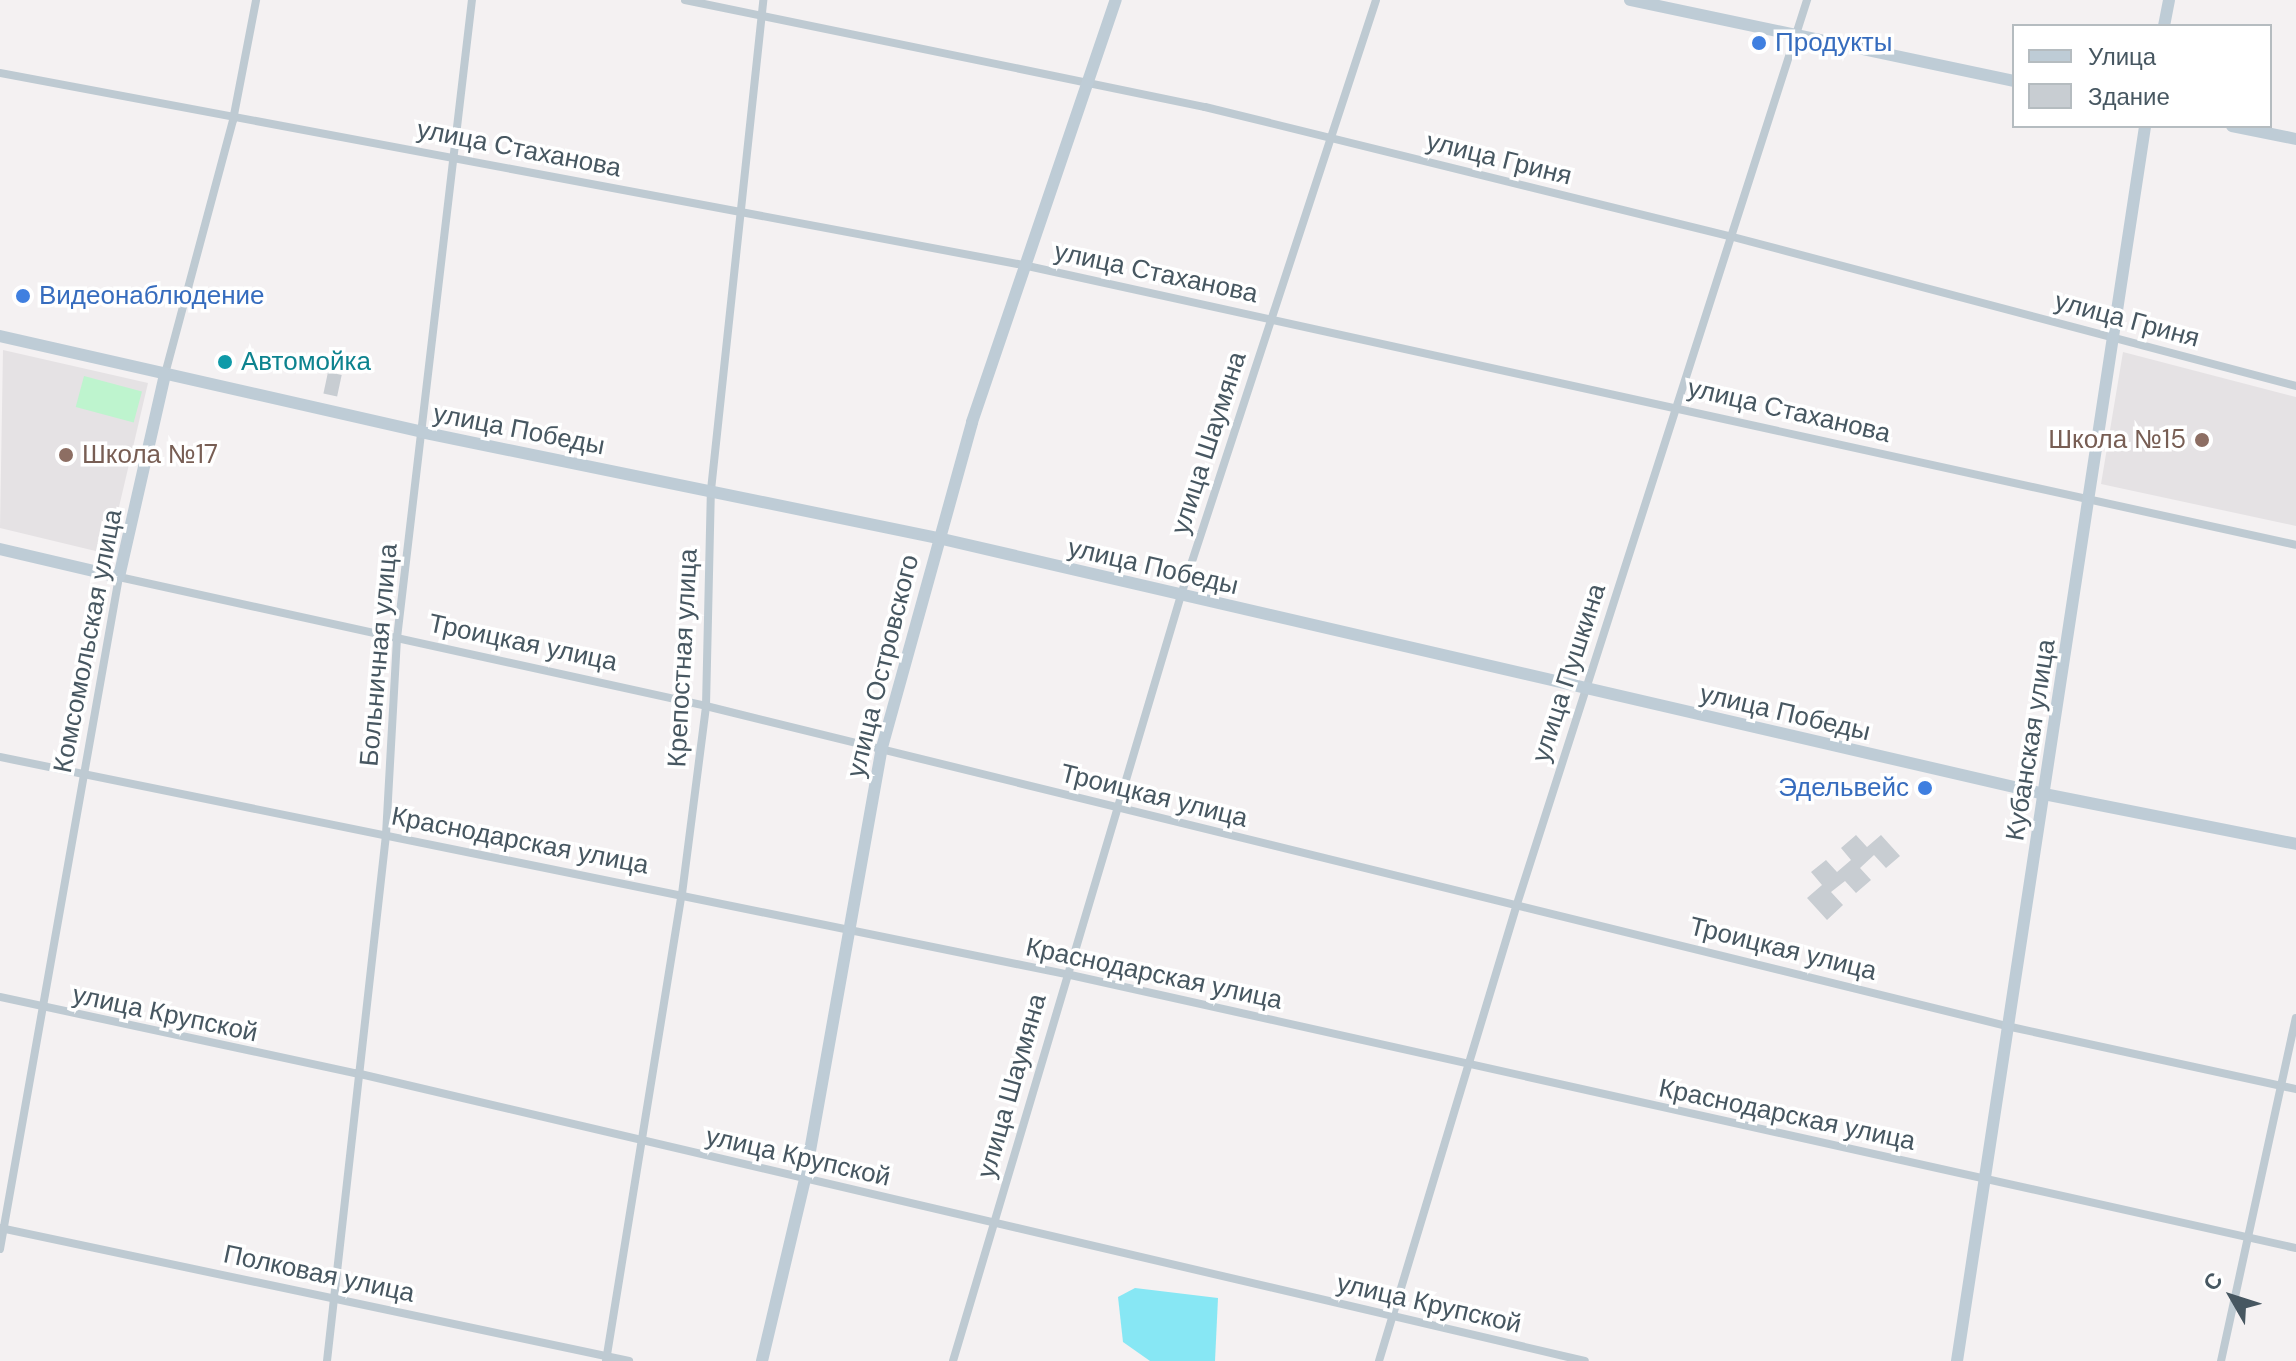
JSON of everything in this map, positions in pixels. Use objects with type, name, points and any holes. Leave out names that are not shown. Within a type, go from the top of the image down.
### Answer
[{"type":"street","name":"Комсомольская улица","points":[[0,1249],[119,577],[165,374],[233,120],[256,0]]},
{"type":"street","name":"Больничная улица","points":[[327,1361],[356,1073],[386,835],[397,638],[472,0]]},
{"type":"street","name":"улица Гриня","points":[[685,0],[1332,139],[1733,237],[2296,386]]},
{"type":"street","name":"Крепостная улица","points":[[606,1359],[644,1142],[682,894],[706,706],[711,490],[738,211],[763,0]]},
{"type":"street","name":"улица Островского","points":[[762,1361],[805,1179],[881,751],[938,538],[1023,265],[1091,85],[1116,0]]},
{"type":"street","name":"улица Шаумяна","points":[[953,1361],[1181,595],[1376,0]]},
{"type":"street","points":[[1630,0],[2012,81]]},
{"type":"street","name":"улица Пушкина","points":[[1379,1361],[1584,690],[1674,405],[1733,237],[1807,0]]},
{"type":"street","points":[[2164,24],[2169,0]]},
{"type":"street","name":"улица Стаханова","points":[[0,73],[233,120],[455,155],[1023,265],[1674,405],[2089,501],[2296,545]]},
{"type":"street","name":"Кубанская улица","points":[[1957,1361],[2011,1027],[2145,128]]},
{"type":"street","points":[[2242,128],[2296,139]]},
{"type":"street","name":"улица Победы","points":[[0,336],[421,432],[938,538],[1584,690],[2044,794],[2296,844]]},
{"type":"street","name":"Троицкая улица","points":[[0,549],[706,706],[1117,811],[2011,1027],[2296,1089]]},
{"type":"street","name":"Краснодарская улица","points":[[0,757],[85,777],[682,894],[1066,974],[2296,1248]]},
{"type":"street","name":"улица Крупской","points":[[0,997],[356,1073],[1585,1361]]},
{"type":"street","points":[[2221,1361],[2296,1018]]},
{"type":"street","name":"Полковая улица","points":[[2,1228],[606,1359],[629,1361]]},
{"type":"shaded area","name":"Школа №17","points":[[3,350],[148,383],[108,554],[0,528]]},
{"type":"shaded area","name":"Школа №15","points":[[2123,352],[2296,397],[2296,526],[2101,484]]},
{"type":"green space","points":[[84,376],[142,392],[134,422],[76,407]]},
{"type":"water","points":[[1135,1288],[1218,1298],[1215,1361],[1150,1361],[1123,1342],[1118,1297]]},
{"type":"building","points":[[328,372],[342,375],[337,396],[323,394]]},
{"type":"building","points":[[2028,718],[2039,720],[2034,749],[2023,748]]},
{"type":"building","points":[[1856,835],[1867,847],[1881,835],[1900,856],[1886,868],[1874,855],[1860,868],[1871,880],[1856,893],[1845,881],[1831,892],[1843,905],[1827,920],[1807,898],[1822,885],[1811,872],[1826,860],[1837,872],[1851,860],[1841,848]]},
{"type":"place","name":"Продукты","points":[[1759,43]]},
{"type":"place","name":"Видеонаблюдение","points":[[23,296]]},
{"type":"place","name":"Автомойка","points":[[225,362]]},
{"type":"place","name":"Школа №15","points":[[2202,440]]},
{"type":"place","name":"Школа №17","points":[[66,455]]},
{"type":"place","name":"Эдельвейс","points":[[1925,788]]}]
